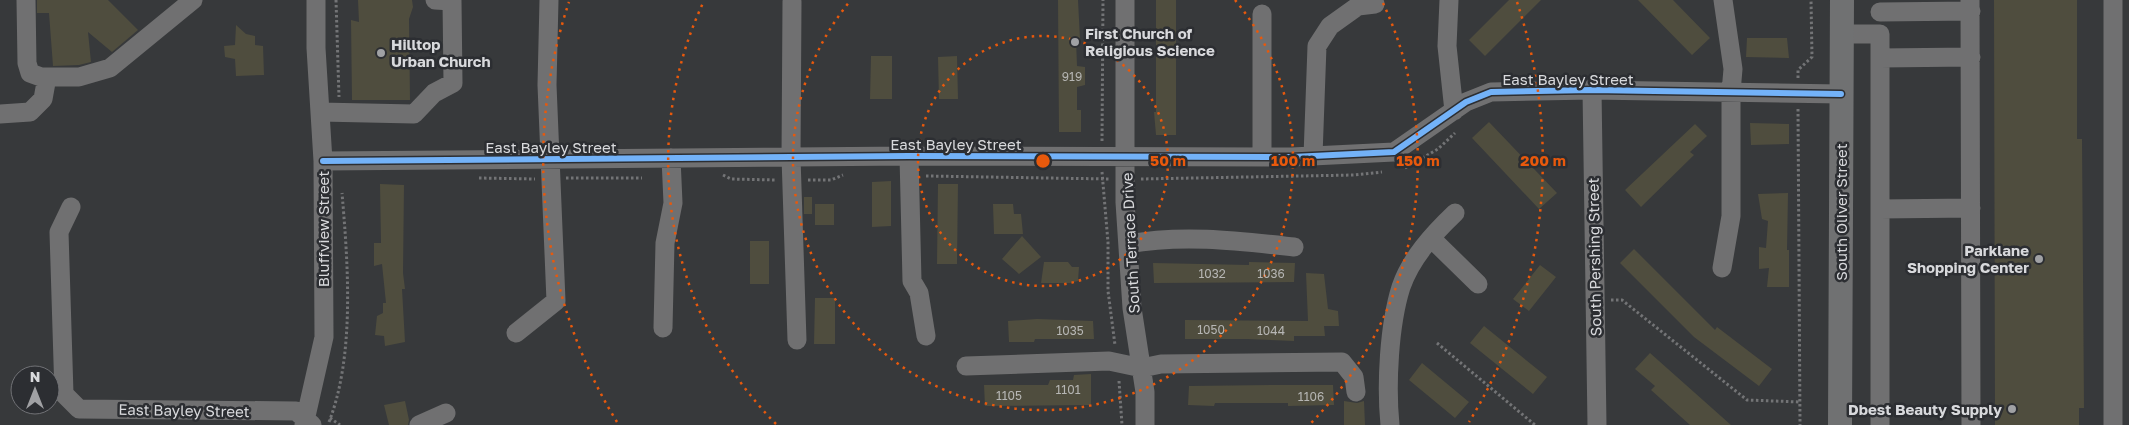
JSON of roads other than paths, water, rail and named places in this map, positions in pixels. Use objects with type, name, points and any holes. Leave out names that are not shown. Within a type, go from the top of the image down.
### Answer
[{"type":"main road","name":"South Oliver Street","points":[[1840,425],[1842,0]]},
{"type":"street","points":[[26,0],[27,63],[30,73],[47,78],[79,77],[110,68],[193,0]]},
{"type":"street","name":"Bluffview Street","points":[[307,423],[324,337],[323,161],[316,0]]},
{"type":"street","points":[[320,112],[414,114],[434,93],[453,83],[452,0],[434,0]]},
{"type":"street","points":[[516,334],[556,301],[547,85],[549,0]]},
{"type":"street","name":"South Terrace Drive","points":[[1125,0],[1125,157],[1128,244],[1132,308],[1145,392],[1145,425]]},
{"type":"street","points":[[1449,0],[1447,46],[1454,111]]},
{"type":"street","points":[[1722,268],[1731,216],[1731,92],[1734,69],[1723,0]]},
{"type":"street","points":[[2113,0],[2122,112],[2121,370],[2113,425]]},
{"type":"street","points":[[792,2],[791,157],[797,340]]},
{"type":"street","points":[[1313,156],[1317,46],[1330,26],[1358,6],[1375,4]]},
{"type":"street","points":[[1880,425],[1880,6],[1970,6],[1971,425]]},
{"type":"street","points":[[1262,14],[1262,157]]},
{"type":"street","points":[[1841,34],[1880,34]]},
{"type":"street","points":[[1880,58],[1971,57]]},
{"type":"street","points":[[0,114],[30,112],[43,99],[47,78]]},
{"type":"street","name":"East Bayley Street","points":[[323,161],[909,156],[1313,156],[1394,152],[1466,102],[1491,92],[1592,90],[1841,94]]},
{"type":"street","name":"South Pershing Street","points":[[1592,90],[1597,425]]},
{"type":"street","points":[[909,156],[912,281],[919,294],[926,336]]},
{"type":"street","points":[[663,328],[665,243],[673,203],[671,158]]},
{"type":"street","name":"East Bayley Street","points":[[71,207],[59,232],[64,394],[79,409],[296,411],[307,423]]},
{"type":"street","points":[[1880,209],[1971,208]]},
{"type":"street","points":[[1390,425],[1388,405],[1391,339],[1402,287],[1423,247],[1455,213]]},
{"type":"street","points":[[1128,244],[1159,238],[1194,238],[1294,247]]},
{"type":"street","points":[[1431,238],[1478,284]]},
{"type":"street","points":[[966,366],[1109,361],[1142,368],[1161,364],[1342,362],[1354,376],[1356,392]]},
{"type":"street","points":[[419,425],[446,413]]},
{"type":"place","name":"First Church of Religious Science","points":[[1075,42]]},
{"type":"place","name":"Hilltop Urban Church","points":[[381,53]]},
{"type":"place","name":"Parklane Shopping Center","points":[[2039,259]]},
{"type":"place","name":"Dbest Beauty Supply","points":[[2012,409]]}]
